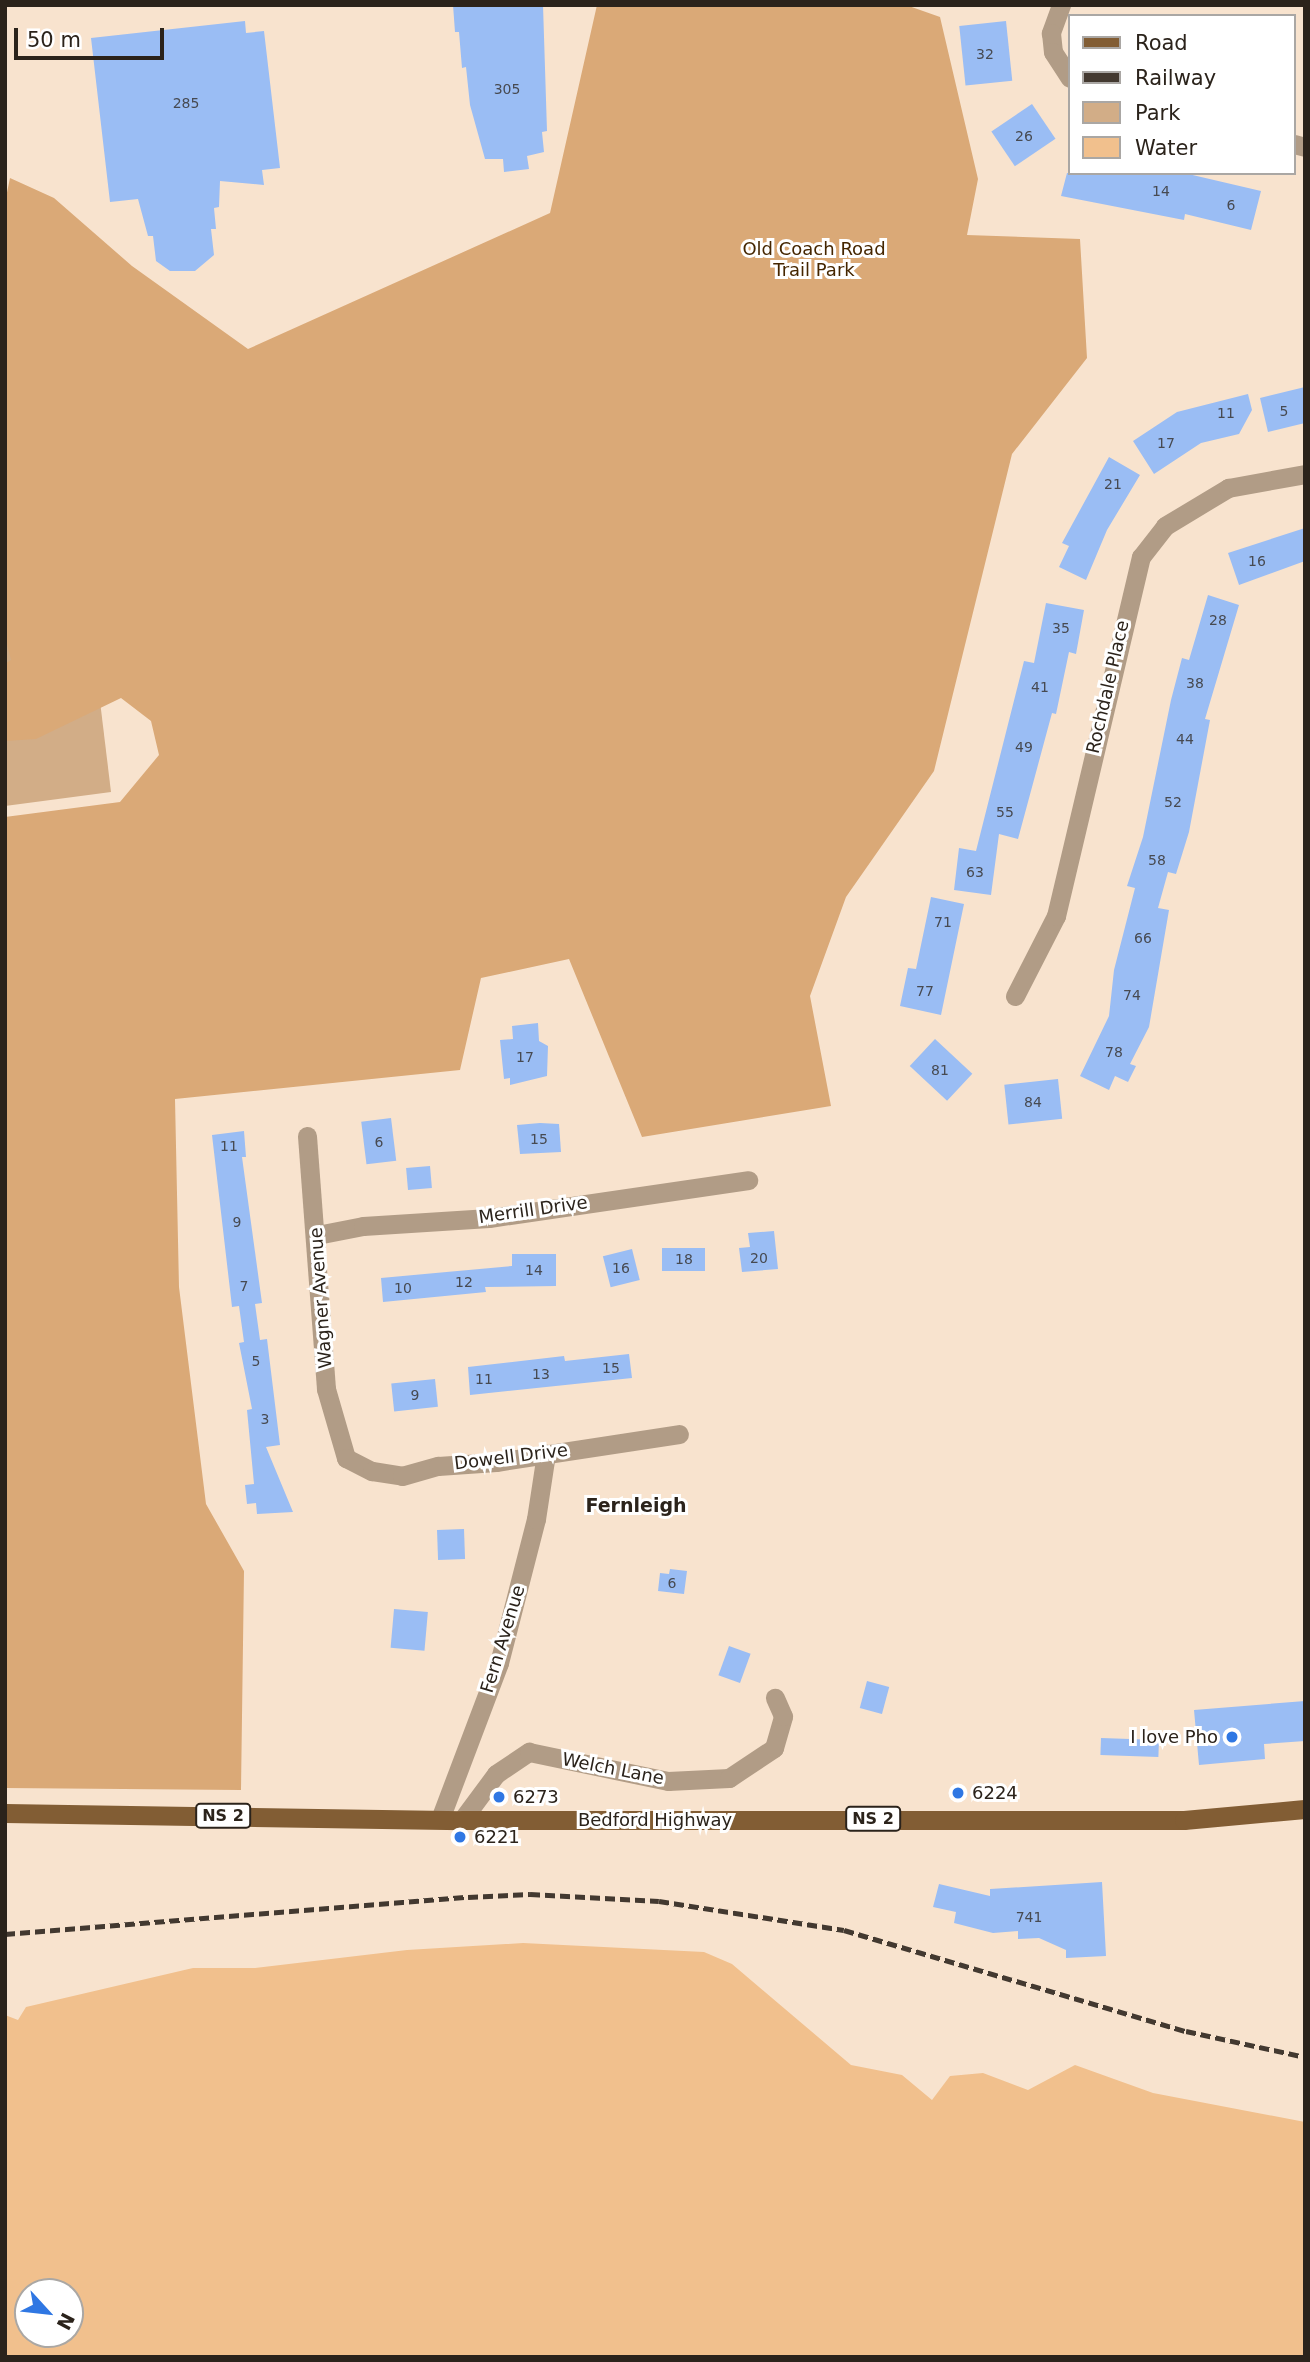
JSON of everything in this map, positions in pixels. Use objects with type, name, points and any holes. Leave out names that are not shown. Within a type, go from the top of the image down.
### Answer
[{"type":"main road","name":"Bedford Highway","points":[[5,1813],[462,1820],[1184,1820],[1305,1809]]},
{"type":"street","points":[[1060,5],[1051,33],[1053,52],[1068,75]]},
{"type":"street","name":"Rochdale Place","points":[[1015,996],[1056,916],[1141,557],[1165,526],[1228,488],[1305,474]]},
{"type":"street","name":"Wagner Avenue","points":[[307,1136],[317,1235],[326,1389],[346,1458]]},
{"type":"street","name":"Merrill Drive","points":[[317,1235],[363,1226],[489,1218],[748,1180]]},
{"type":"street","name":"Dowell Drive","points":[[346,1458],[372,1471],[402,1476],[438,1466],[546,1454],[679,1434]]},
{"type":"street","name":"Fern Avenue","points":[[440,1819],[499,1663],[536,1519],[546,1454]]},
{"type":"street","name":"Welch Lane","points":[[462,1820],[495,1774],[529,1752],[668,1781],[729,1778],[774,1748],[783,1716],[775,1698]]},
{"type":"green space","name":"Old Coach Road Trail Park","points":[[597,5],[906,5],[940,17],[978,179],[967,235],[1080,239],[1087,358],[1012,454],[934,771],[846,897],[810,996],[831,1106],[642,1137],[569,959],[481,978],[460,1070],[175,1099],[179,1287],[206,1504],[244,1571],[241,1790],[5,1788],[5,817],[120,802],[159,755],[151,721],[121,698],[36,739],[5,741],[5,664],[11,660],[5,636],[5,202],[10,178],[54,198],[132,266],[248,349],[550,213]]},
{"type":"green space","points":[[61,379],[111,792],[5,806],[5,581]]},
{"type":"water","points":[[523,1943],[704,1952],[732,1964],[851,2065],[902,2075],[932,2100],[950,2076],[983,2073],[1028,2090],[1075,2065],[1153,2093],[1305,2122],[1305,2357],[5,2357],[5,2015],[18,2020],[26,2007],[193,1968],[255,1968],[407,1950]]},
{"type":"building","points":[[453,5],[543,5],[547,131],[542,132],[544,152],[527,156],[529,169],[504,172],[503,159],[485,159],[470,105],[466,67],[462,68],[459,32],[455,32]]},
{"type":"building","points":[[245,21],[246,33],[264,31],[280,168],[262,170],[264,185],[220,181],[219,207],[214,208],[216,229],[211,229],[214,255],[195,271],[170,271],[156,261],[153,236],[148,236],[138,199],[110,202],[91,38]]},
{"type":"building","points":[[1006,21],[1012,81],[966,86],[959,26]]},
{"type":"building","points":[[1032,104],[1055,139],[1015,166],[991,131]]},
{"type":"building","points":[[1067,173],[1193,175],[1261,191],[1251,230],[1185,214],[1184,220],[1061,196]]},
{"type":"building","points":[[1305,387],[1305,423],[1268,432],[1260,398]]},
{"type":"building","points":[[1248,394],[1252,410],[1239,434],[1201,443],[1154,474],[1133,441],[1177,412]]},
{"type":"building","points":[[1109,457],[1140,475],[1107,530],[1086,580],[1059,567],[1069,546],[1062,543]]},
{"type":"building","points":[[1305,528],[1305,561],[1239,585],[1228,553]]},
{"type":"building","points":[[1208,595],[1239,605],[1205,719],[1210,720],[1189,832],[1176,874],[1168,872],[1158,908],[1169,910],[1149,1027],[1130,1064],[1136,1066],[1128,1082],[1115,1076],[1109,1090],[1080,1076],[1109,1016],[1114,970],[1135,888],[1127,886],[1143,837],[1182,658],[1189,660]]},
{"type":"building","points":[[1046,603],[1084,610],[1076,654],[1069,652],[1056,714],[1052,713],[1018,839],[999,834],[991,895],[954,890],[959,848],[976,851],[1024,661],[1034,663]]},
{"type":"building","points":[[931,897],[964,904],[941,1015],[900,1006],[908,968],[916,969]]},
{"type":"building","points":[[538,1023],[539,1041],[548,1046],[547,1076],[510,1085],[510,1078],[504,1079],[500,1040],[513,1039],[512,1026]]},
{"type":"building","points":[[935,1039],[972,1074],[947,1101],[910,1066]]},
{"type":"building","points":[[1058,1079],[1062,1119],[1008,1124],[1004,1085]]},
{"type":"building","points":[[391,1118],[396,1161],[366,1164],[361,1122]]},
{"type":"building","points":[[559,1124],[561,1152],[520,1154],[517,1125]]},
{"type":"building","points":[[244,1131],[246,1157],[242,1157],[262,1303],[255,1304],[260,1340],[267,1339],[280,1445],[266,1447],[293,1512],[257,1514],[256,1503],[247,1504],[245,1485],[254,1484],[247,1410],[252,1409],[239,1343],[244,1342],[239,1306],[232,1307],[212,1135]]},
{"type":"building","points":[[430,1166],[432,1188],[408,1190],[406,1168]]},
{"type":"building","points":[[774,1231],[778,1269],[742,1272],[739,1248],[750,1247],[748,1233]]},
{"type":"building","points":[[662,1248],[705,1248],[705,1271],[662,1271]]},
{"type":"building","points":[[632,1249],[640,1280],[611,1287],[603,1256]]},
{"type":"building","points":[[512,1254],[556,1254],[556,1286],[485,1287],[486,1292],[383,1302],[381,1278],[512,1266]]},
{"type":"building","points":[[629,1354],[632,1378],[470,1395],[468,1367],[564,1356],[565,1361]]},
{"type":"building","points":[[435,1379],[438,1407],[394,1411],[391,1384]]},
{"type":"building","points":[[464,1529],[465,1559],[438,1560],[437,1530]]},
{"type":"building","points":[[670,1569],[687,1571],[684,1594],[658,1591],[660,1573],[669,1574]]},
{"type":"building","points":[[394,1609],[428,1612],[424,1651],[391,1648]]},
{"type":"building","points":[[729,1646],[751,1654],[740,1683],[718,1675]]},
{"type":"building","points":[[867,1681],[889,1687],[882,1714],[860,1708]]},
{"type":"building","points":[[1305,1701],[1305,1741],[1264,1744],[1265,1759],[1199,1765],[1194,1710]]},
{"type":"building","points":[[1101,1738],[1159,1740],[1158,1757],[1100,1755]]},
{"type":"building","points":[[1102,1882],[1106,1956],[1066,1958],[1066,1950],[1039,1938],[1018,1939],[1018,1931],[993,1933],[954,1923],[956,1912],[933,1907],[939,1884],[990,1896],[990,1889]]},
{"type":"railway","points":[[5,1934],[468,1897],[530,1894],[659,1901],[844,1930],[1186,2031],[1305,2057]]},
{"type":"place","name":"I love Pho","points":[[1232,1737]]},
{"type":"place","name":"6224","points":[[958,1793]]},
{"type":"place","name":"6273","points":[[499,1797]]},
{"type":"place","name":"6221","points":[[460,1837]]},
{"type":"district","name":"Fernleigh","points":[[636,1506]]}]
